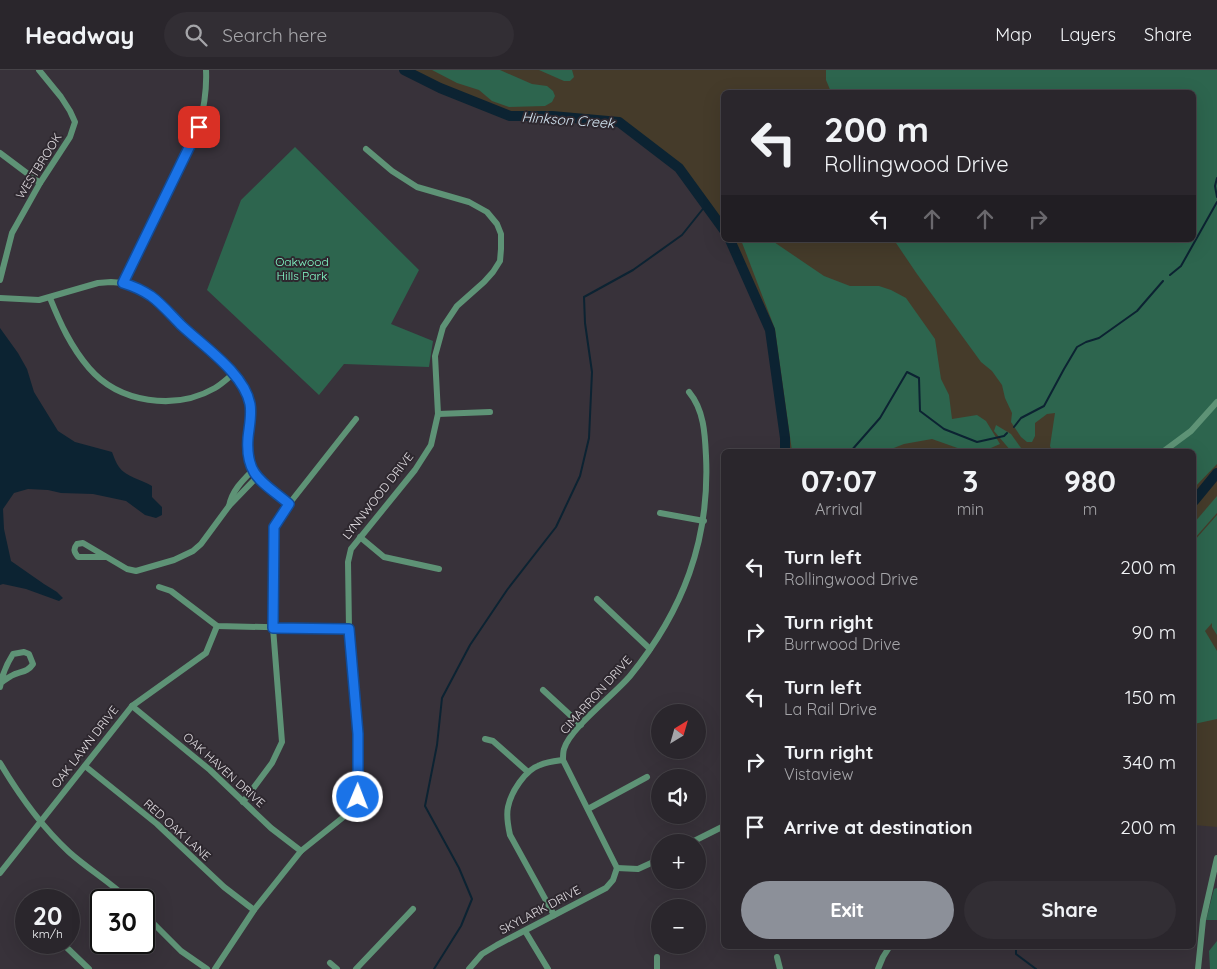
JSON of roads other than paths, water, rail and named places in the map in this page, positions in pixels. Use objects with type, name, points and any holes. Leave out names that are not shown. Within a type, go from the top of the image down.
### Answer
[{"type":"street","name":"WESTBROOK","points":[[0,280],[12,233],[40,183],[70,137],[75,122],[61,98],[39,70]]},
{"type":"street","points":[[123,283],[199,127],[207,86],[206,70]]},
{"type":"street","name":"LYNNWOOD DRIVE","points":[[215,969],[254,910],[301,851],[356,806],[358,797],[358,734],[349,629],[348,562],[351,549],[420,462],[431,445],[438,414],[434,356],[443,327],[457,306],[484,282],[500,261],[501,234],[487,212],[469,202],[416,187],[366,149]]},
{"type":"street","points":[[0,153],[40,183]]},
{"type":"street","points":[[0,298],[20,300],[50,298],[98,283],[123,283],[138,288],[160,304],[233,374],[245,389],[251,415],[247,453],[252,471],[257,478],[289,504]]},
{"type":"street","points":[[50,298],[62,328],[89,368],[100,378],[126,394],[152,401],[183,400],[216,388],[233,374]]},
{"type":"street","name":"CIMARRON DRIVE","points":[[563,760],[564,749],[571,736],[629,677],[650,650],[670,618],[698,550],[704,521],[707,481],[705,435],[698,403],[689,392]]},
{"type":"street","points":[[1167,449],[1191,431],[1217,402]]},
{"type":"street","points":[[438,414],[490,412]]},
{"type":"street","points":[[243,802],[272,763],[282,742],[273,628],[274,527],[289,504],[356,419]]},
{"type":"street","points":[[229,506],[230,499],[236,488],[252,471]]},
{"type":"street","points":[[106,557],[126,569],[136,571],[180,558],[201,544],[229,506],[257,478]]},
{"type":"street","points":[[660,512],[704,521]]},
{"type":"street","points":[[360,537],[384,557],[439,569]]},
{"type":"street","points":[[159,587],[171,591],[217,626],[349,629]]},
{"type":"street","points":[[596,599],[650,650]]},
{"type":"street","name":"OAK LAWN DRIVE","points":[[0,873],[132,706],[206,653],[217,626]]},
{"type":"street","points":[[24,652],[29,654],[33,660],[30,668],[26,672],[13,674],[0,685],[3,670],[13,654],[24,652]]},
{"type":"street","points":[[544,690],[581,726]]},
{"type":"street","name":"OAK HAVEN DRIVE","points":[[132,706],[210,770],[271,828],[301,851]]},
{"type":"street","points":[[485,739],[493,741],[528,772]]},
{"type":"street","points":[[554,916],[510,835],[507,820],[508,806],[516,789],[528,772],[540,765],[563,760],[617,868],[638,869],[651,863]]},
{"type":"street","points":[[0,763],[17,790],[69,852],[115,889]]},
{"type":"street","name":"RED OAK LANE","points":[[85,766],[157,824],[224,887],[254,910]]},
{"type":"street","points":[[588,809],[646,777]]},
{"type":"street","points":[[706,835],[721,828]]},
{"type":"street","points":[[1198,969],[1203,920],[1217,858]]},
{"type":"street","name":"SKYLARK DRIVE","points":[[469,969],[482,954],[606,888],[613,880],[617,868]]},
{"type":"street","points":[[356,969],[413,909]]},
{"type":"street","points":[[155,925],[181,951],[207,969]]},
{"type":"street","points":[[526,931],[548,969]]},
{"type":"street","points":[[878,969],[888,949]]},
{"type":"street","points":[[73,954],[89,969]]},
{"type":"street","points":[[657,957],[657,969]]},
{"type":"street","points":[[776,957],[780,969]]},
{"type":"street","points":[[330,963],[337,969]]},
{"type":"water","points":[[0,328],[18,353],[27,369],[34,392],[58,431],[75,442],[112,452],[122,470],[152,486],[152,497],[162,507],[162,515],[156,518],[145,515],[126,501],[93,494],[28,489],[14,493],[3,509],[4,529],[11,561],[57,592],[63,598],[59,601],[26,589],[0,585]]},
{"type":"waterway","name":"Hinkson Creek","points":[[404,70],[440,88],[510,116],[552,116],[619,122],[679,168],[721,226]]},
{"type":"waterway","points":[[1217,178],[1215,186],[1217,197]]},
{"type":"waterway","points":[[1196,239],[1217,202]]},
{"type":"waterway","points":[[434,969],[461,926],[472,899],[459,868],[425,806],[437,745],[442,698],[470,645],[507,590],[556,527],[580,476],[589,438],[592,372],[585,323],[584,297],[633,270],[682,235],[706,205]]},
{"type":"waterway","name":"Hinkson Creek","points":[[731,242],[770,330],[785,449]]},
{"type":"waterway","points":[[1170,275],[1181,266],[1194,242]]},
{"type":"waterway","points":[[1014,427],[1021,418],[1044,406],[1077,347],[1099,338],[1137,311],[1163,281]]},
{"type":"waterway","points":[[853,449],[880,418],[907,372],[919,378],[920,411],[944,429],[977,442],[1004,436],[1007,433]]},
{"type":"waterway","name":"Hinkson Creek","points":[[1196,499],[1217,473]]},
{"type":"waterway","points":[[1016,949],[1016,954],[1036,969]]},
{"type":"park label","name":"Oakwood Hills Park","points":[[302,269]]}]
